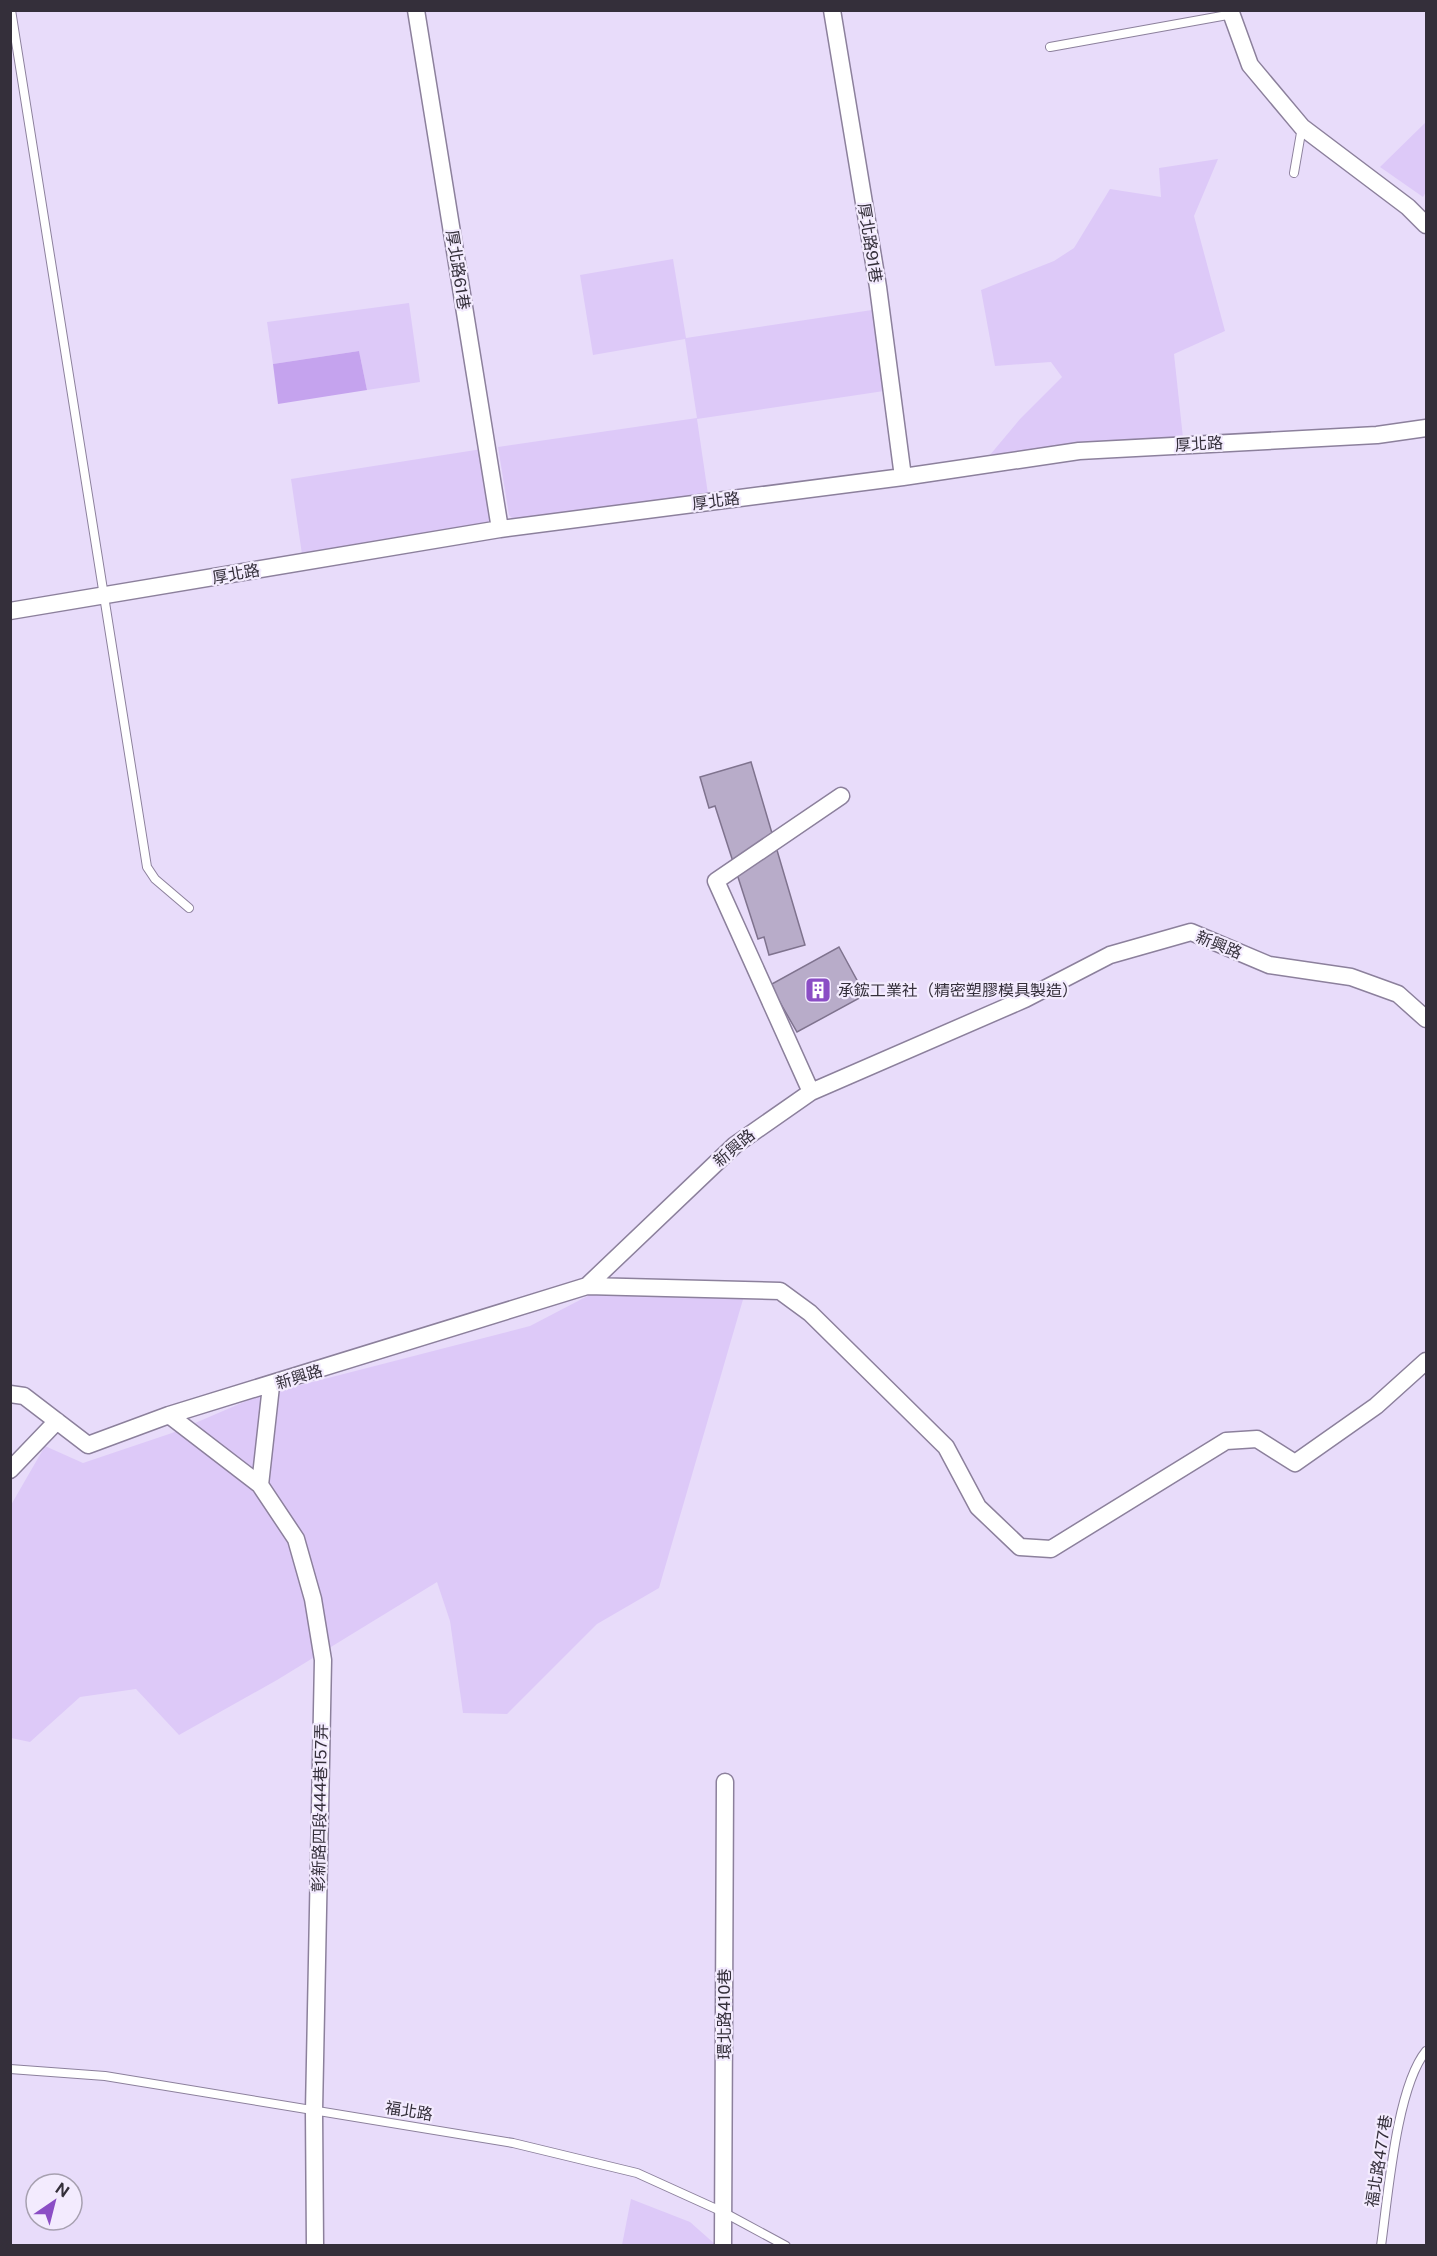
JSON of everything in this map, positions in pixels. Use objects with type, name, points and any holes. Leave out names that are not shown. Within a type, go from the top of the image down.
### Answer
[{"type":"street","name":"厚北路61巷","points":[[416,10],[500,529]]},
{"type":"street","name":"厚北路91巷","points":[[832,10],[878,287],[903,477]]},
{"type":"street","points":[[1232,12],[1250,65],[1302,127],[1408,207],[1426,225]]},
{"type":"street","name":"厚北路","points":[[10,611],[500,529],[903,477],[1079,451],[1377,435],[1426,428]]},
{"type":"street","points":[[810,1092],[716,881],[841,796]]},
{"type":"street","name":"新興路","points":[[57,1420],[88,1445],[169,1415],[271,1386],[587,1286],[735,1145],[810,1092],[1025,999],[1110,955],[1191,932],[1269,965],[1351,977],[1398,994],[1426,1019]]},
{"type":"street","points":[[587,1286],[780,1291],[810,1313],[946,1447],[978,1507],[1020,1547],[1051,1549],[1226,1441],[1257,1439],[1295,1463],[1376,1406],[1426,1361]]},
{"type":"street","points":[[260,1485],[271,1386]]},
{"type":"street","points":[[10,1394],[24,1396],[57,1420],[10,1470]]},
{"type":"street","name":"彰新路四段444巷157弄","points":[[169,1415],[260,1485],[296,1539],[313,1599],[322,1660],[314,2111],[315,2246]]},
{"type":"street","name":"環北路410巷","points":[[723,2246],[725,1782]]},
{"type":"lane","points":[[11,10],[147,867],[155,879],[189,908]]},
{"type":"lane","points":[[1050,47],[1232,12]]},
{"type":"lane","points":[[1294,173],[1302,127]]},
{"type":"lane","name":"福北路477巷","points":[[1382,2246],[1399,2124],[1418,2061],[1426,2051]]},
{"type":"lane","name":"福北路","points":[[10,2069],[105,2076],[513,2143],[637,2173],[723,2212],[786,2246]]},
{"type":"shaded area","points":[[1426,122],[1426,192],[1423,197],[1380,167]]},
{"type":"shaded area","points":[[1218,159],[1194,216],[1225,331],[1174,354],[1183,438],[979,468],[1020,419],[1062,377],[1051,362],[995,366],[981,290],[1054,261],[1074,248],[1110,189],[1161,197],[1159,168]]},
{"type":"shaded area","points":[[673,259],[686,338],[872,310],[884,391],[697,419],[709,501],[517,524],[509,515],[498,447],[697,418],[685,339],[593,355],[580,275]]},
{"type":"shaded area","points":[[409,303],[420,382],[367,390],[359,351],[273,364],[267,322]]},
{"type":"shaded area","points":[[359,351],[367,390],[278,404],[273,364]]},
{"type":"shaded area","points":[[482,449],[492,526],[303,561],[291,479]]},
{"type":"shaded area","points":[[603,1288],[744,1296],[659,1588],[597,1624],[507,1714],[463,1713],[450,1621],[437,1582],[277,1680],[179,1735],[136,1689],[80,1697],[30,1742],[11,1738],[11,1505],[45,1446],[83,1463],[172,1433],[258,1396],[530,1326]]},
{"type":"shaded area","points":[[631,2199],[690,2222],[716,2245],[622,2245]]},
{"type":"building","points":[[751,762],[805,945],[769,955],[764,937],[758,939],[715,806],[709,808],[700,777]]},
{"type":"building","name":"承鋐工業社（精密塑膠模具製造）","points":[[839,947],[865,995],[797,1032],[770,985]]},
{"type":"place","name":"承鋐工業社（精密塑膠模具製造）","points":[[818,990]]}]
